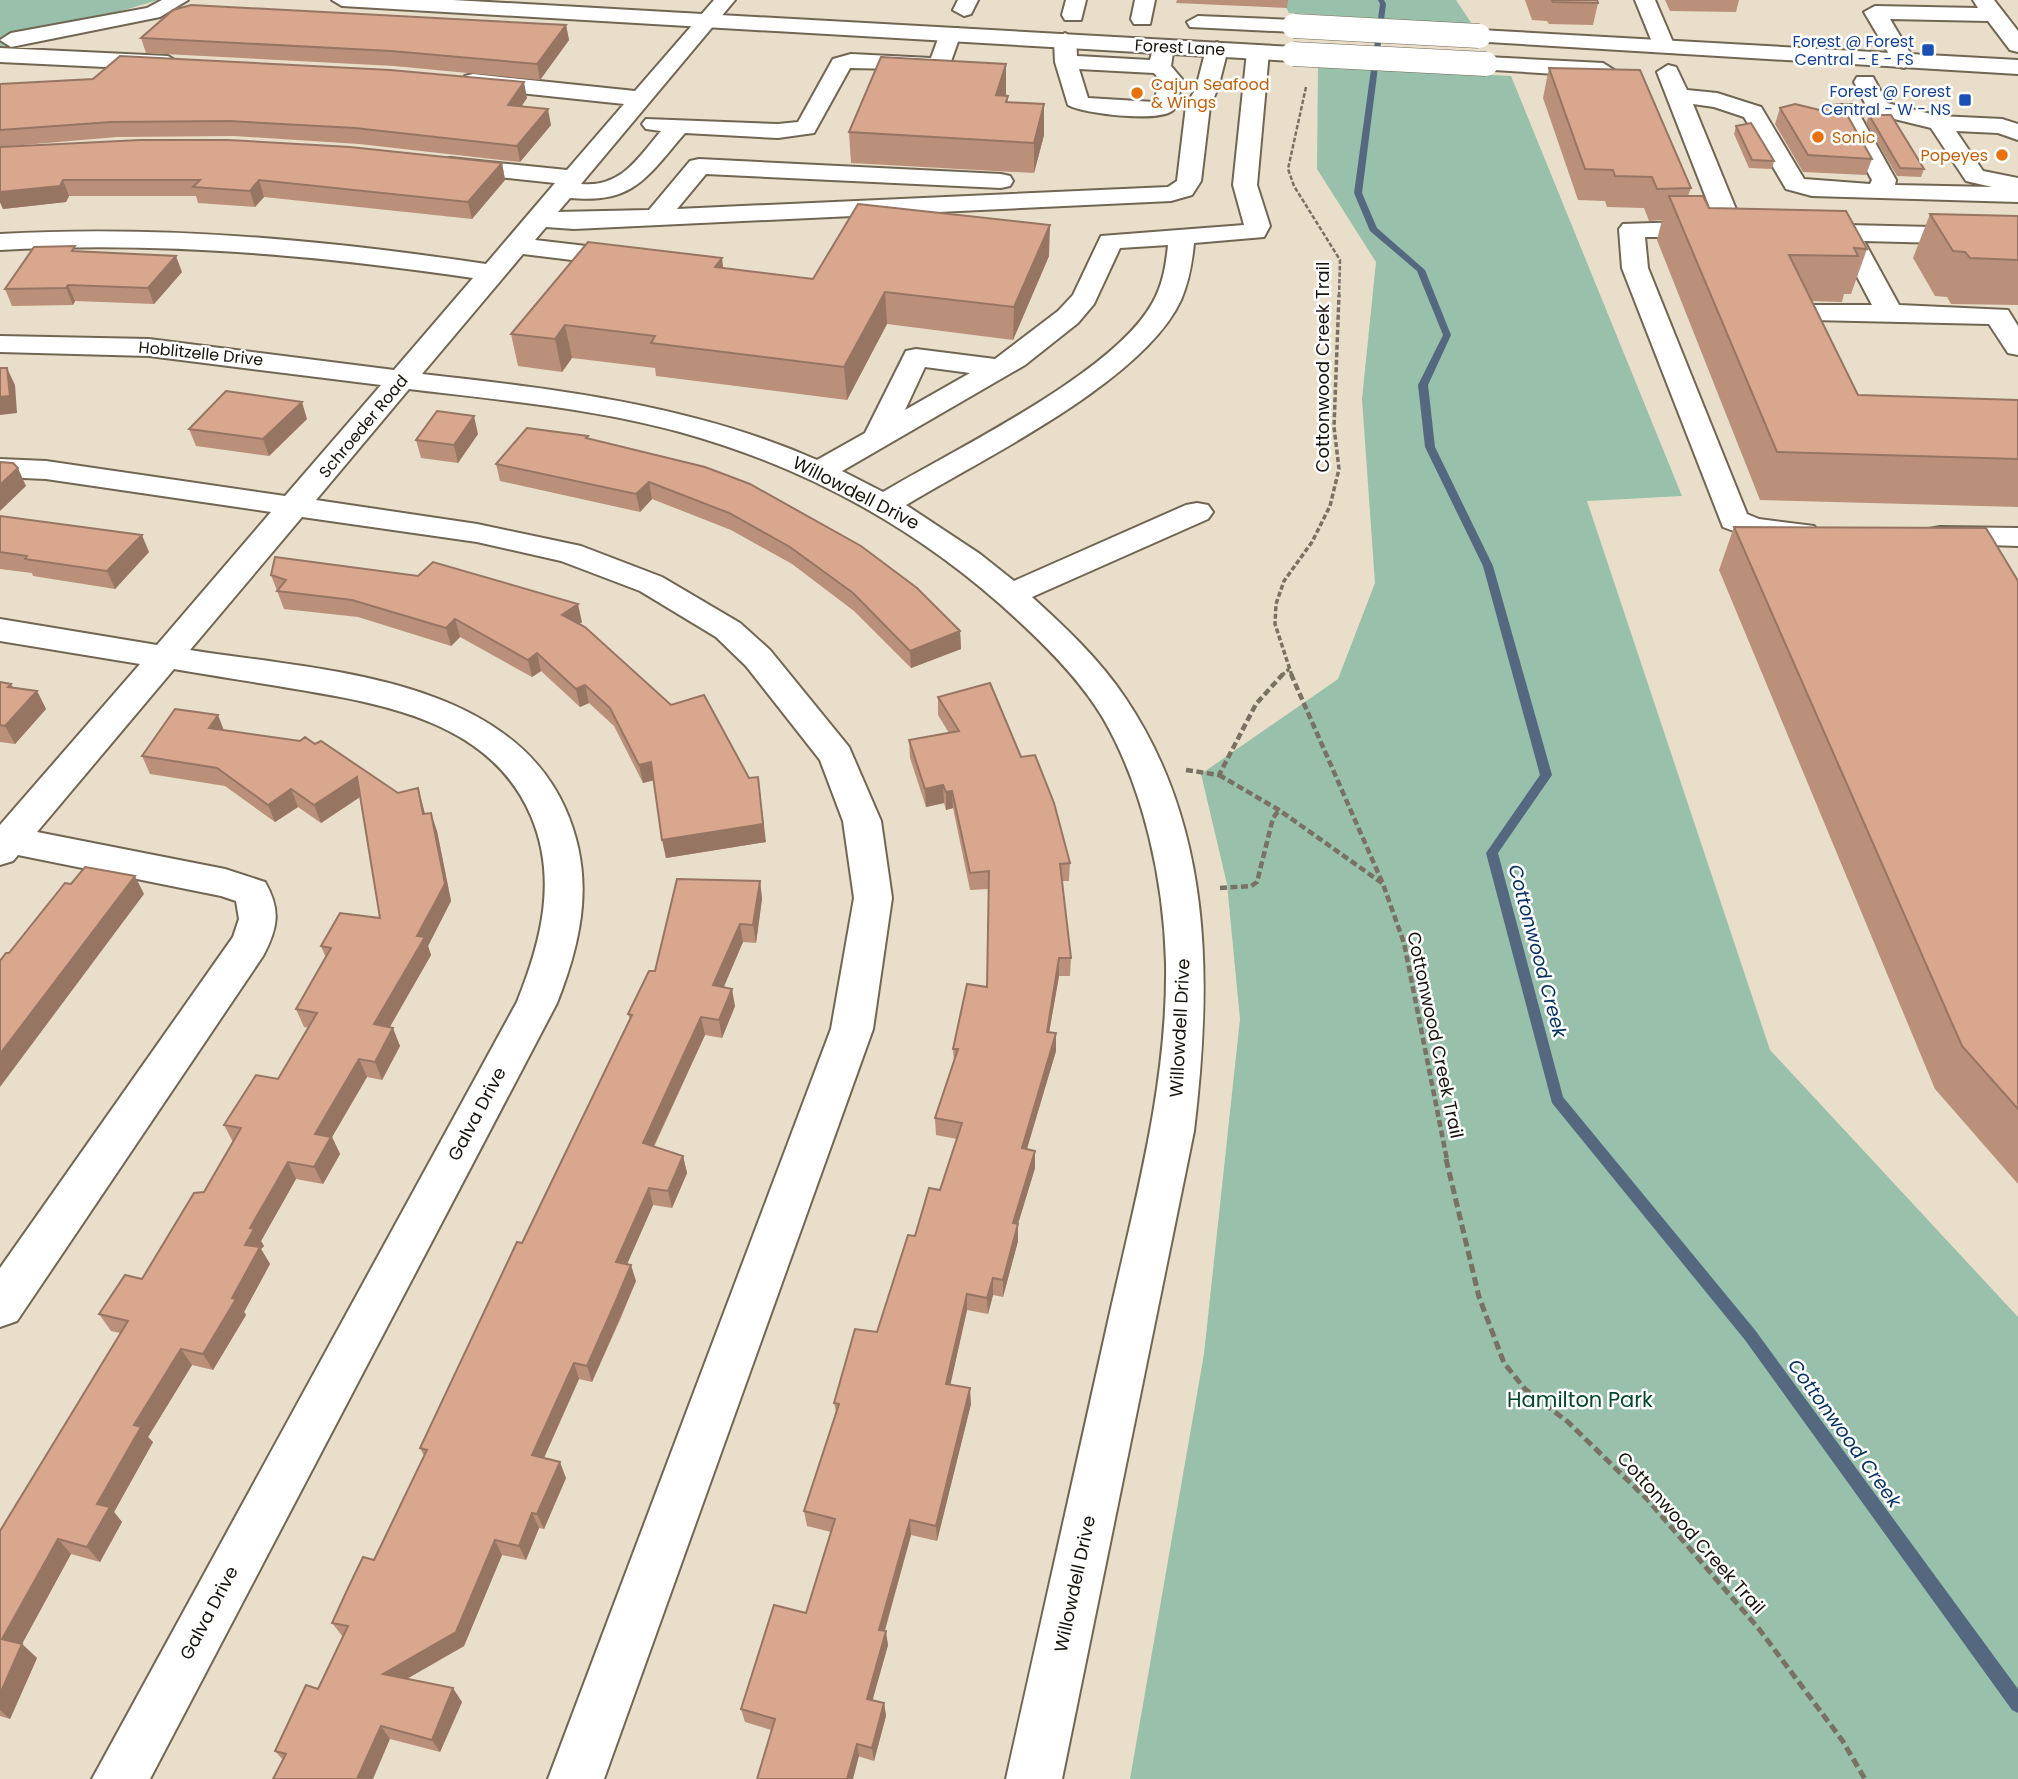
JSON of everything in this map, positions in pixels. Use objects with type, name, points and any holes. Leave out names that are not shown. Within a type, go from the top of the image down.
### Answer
[{"type":"street","points":[[0,42],[153,13],[178,0]]},
{"type":"street","points":[[342,0],[950,33],[1066,51]]},
{"type":"street","name":"Schroeder Road","points":[[3,843],[166,657],[710,19],[731,0]]},
{"type":"street","points":[[1645,0],[1664,47],[1672,84],[1744,229],[1632,229],[1635,268],[1734,520],[1753,528],[1775,532],[1829,533]]},
{"type":"street","points":[[960,7],[991,12]]},
{"type":"street","points":[[1074,8],[1066,51],[1073,91],[1076,100],[1083,104],[1152,110],[1164,106],[1171,79],[1161,56]]},
{"type":"street","name":"Forest Lane","points":[[1045,14],[1074,8],[1107,17],[1144,9],[1175,20],[2018,67]]},
{"type":"street","points":[[1904,61],[1875,12],[2004,23]]},
{"type":"street","points":[[940,65],[950,33]]},
{"type":"street","points":[[539,219],[657,217],[1131,198],[1183,190],[1189,181],[1198,106],[1207,88],[1217,49]]},
{"type":"street","name":"Forest Lane","points":[[1066,51],[1161,56],[1217,49],[1634,71],[1672,84],[1695,74]]},
{"type":"street","points":[[819,471],[999,368],[1068,317],[1085,298],[1110,241],[1255,232],[1257,226],[1245,185],[1258,52]]},
{"type":"street","points":[[0,55],[184,64]]},
{"type":"street","points":[[654,124],[795,131],[810,124],[841,64],[851,61],[966,67]]},
{"type":"street","points":[[1761,75],[1832,72],[1983,80],[2018,78]]},
{"type":"street","points":[[449,80],[642,99]]},
{"type":"street","points":[[1839,81],[1892,84]]},
{"type":"street","points":[[1865,82],[1878,108]]},
{"type":"street","points":[[1672,84],[1766,113],[1795,184],[1812,189],[1880,192],[2018,185]]},
{"type":"street","points":[[1817,109],[1870,112],[1878,108],[1939,123],[2002,126],[2018,133]]},
{"type":"street","points":[[1844,110],[1884,180],[1880,192]]},
{"type":"street","points":[[1939,123],[1981,185],[2018,195]]},
{"type":"street","points":[[428,162],[568,184],[594,195],[628,185],[679,125]]},
{"type":"street","points":[[657,217],[699,166],[1183,190]]},
{"type":"street","points":[[1821,232],[2018,237]]},
{"type":"street","points":[[1847,233],[1890,313]]},
{"type":"street","points":[[885,504],[1078,390],[1115,363],[1158,314],[1175,279],[1182,236]]},
{"type":"street","points":[[0,242],[113,238],[214,241],[492,273]]},
{"type":"street","points":[[516,245],[656,262]]},
{"type":"street","points":[[1816,358],[1794,311],[1998,316],[2018,347]]},
{"type":"street","name":"Hoblitzelle Drive","points":[[0,344],[74,342],[142,346],[402,379]]},
{"type":"street","points":[[877,438],[916,357],[999,368]]},
{"type":"street","name":"Willowdell Drive","points":[[402,379],[616,409],[704,430],[764,448],[819,471],[885,504],[935,533],[1012,594],[1073,655],[1120,718],[1149,781],[1169,849],[1181,909],[1186,970],[1179,1081],[1172,1131],[1034,1779]]},
{"type":"street","points":[[0,468],[46,470],[477,533],[570,553],[651,584],[728,630],[758,658],[836,756],[862,821],[873,898],[852,1029],[576,1779]]},
{"type":"street","points":[[1012,594],[1197,512]]},
{"type":"street","points":[[1910,535],[2018,537]]},
{"type":"street","name":"Galva Drive","points":[[0,630],[364,689],[408,700],[477,731],[525,775],[543,799],[556,827],[566,878],[556,954],[537,1003],[120,1779]]},
{"type":"street","points":[[0,1307],[249,945],[258,927],[260,911],[251,892],[225,883],[3,843]]},
{"type":"path","name":"Cottonwood Creek Trail","points":[[1308,76],[1287,169],[1294,186],[1340,260],[1334,426],[1339,469],[1330,506],[1312,542],[1284,581],[1276,604],[1275,624],[1289,669],[1383,884],[1404,943],[1459,1222],[1479,1297],[1504,1363],[1525,1389],[1568,1422],[1648,1500],[1759,1629],[1842,1740],[1865,1779]]},
{"type":"path","points":[[1219,775],[1247,715],[1269,684],[1289,669]]},
{"type":"path","points":[[1184,769],[1219,775],[1279,810],[1383,884]]},
{"type":"path","points":[[1220,888],[1251,886],[1257,882],[1273,818],[1279,810]]},
{"type":"green space","points":[[0,0],[158,0],[0,47]]},
{"type":"green space","points":[[1282,0],[1456,0],[1472,24],[1289,13]]},
{"type":"green space","name":"Hamilton Park","points":[[1318,66],[1511,76],[1682,496],[1587,501],[1770,1050],[2018,1317],[2018,1779],[1130,1779],[1204,1354],[1240,1019],[1227,884],[1201,774],[1338,679],[1375,583],[1362,399],[1376,262],[1317,169]]},
{"type":"building","points":[[1552,0],[1597,0],[1598,3],[1553,2]]},
{"type":"building","points":[[191,5],[566,25],[537,64],[391,51],[141,38],[173,10]]},
{"type":"building","points":[[120,56],[390,70],[524,82],[508,105],[548,109],[517,146],[355,128],[229,121],[111,122],[0,130],[0,84],[93,79]]},
{"type":"building","points":[[881,57],[1006,64],[996,95],[1008,96],[1006,102],[1044,104],[1034,143],[849,132]]},
{"type":"building","points":[[1549,68],[1640,70],[1691,188],[1657,189],[1652,177],[1615,176],[1613,170],[1585,169]]},
{"type":"building","points":[[1795,104],[1824,111],[1829,104],[1842,106],[1872,159],[1808,155],[1780,108]]},
{"type":"building","points":[[1869,115],[1891,115],[1924,169],[1900,168]]},
{"type":"building","points":[[1751,123],[1774,161],[1752,160],[1736,126]]},
{"type":"building","points":[[140,140],[228,140],[350,147],[502,163],[468,202],[259,180],[250,191],[193,187],[200,180],[63,180],[60,186],[0,192],[0,147]]},
{"type":"building","points":[[1669,196],[1703,196],[1709,208],[1846,211],[1867,249],[1854,248],[1858,256],[1789,255],[1858,395],[2018,400],[2018,459],[1777,452]]},
{"type":"building","points":[[858,204],[1050,225],[1014,307],[885,292],[844,367],[651,343],[655,336],[565,325],[555,339],[511,334],[588,242],[722,258],[715,267],[813,279]]},
{"type":"building","points":[[1930,214],[2018,216],[2018,260],[1970,258],[1965,252],[1953,251]]},
{"type":"building","points":[[75,246],[72,251],[176,256],[148,288],[68,285],[66,288],[5,289],[34,247]]},
{"type":"building","points":[[0,368],[7,368],[10,396],[0,397]]},
{"type":"building","points":[[226,391],[302,402],[263,439],[189,429]]},
{"type":"building","points":[[437,411],[474,416],[454,445],[416,440]]},
{"type":"building","points":[[527,428],[588,436],[586,438],[705,467],[750,484],[861,546],[917,588],[960,631],[910,651],[853,593],[790,547],[729,513],[649,482],[636,494],[496,464]]},
{"type":"building","points":[[0,462],[13,463],[18,468],[0,485]]},
{"type":"building","points":[[0,516],[142,535],[107,571],[25,559],[27,556],[0,552]]},
{"type":"building","points":[[1734,527],[1986,528],[2018,581],[2018,1109],[1962,1046]]},
{"type":"building","points":[[275,557],[418,576],[433,562],[578,604],[562,615],[585,627],[671,705],[704,695],[749,778],[758,777],[763,824],[662,840],[651,762],[639,765],[610,708],[585,685],[576,689],[537,653],[528,660],[455,619],[446,628],[352,600],[277,591],[286,580],[271,575]]},
{"type":"building","points":[[0,682],[11,684],[8,687],[37,691],[5,726],[0,725]]},
{"type":"building","points":[[990,683],[1021,757],[1035,755],[1054,803],[1070,863],[1060,864],[1071,958],[1059,958],[1047,1032],[1056,1033],[1022,1148],[1035,1151],[1013,1223],[1018,1224],[1003,1280],[993,1278],[987,1298],[967,1294],[946,1384],[970,1388],[936,1526],[910,1520],[879,1630],[886,1631],[867,1699],[884,1703],[872,1748],[857,1744],[847,1779],[757,1779],[775,1719],[741,1709],[774,1605],[806,1613],[835,1519],[804,1511],[839,1404],[834,1403],[855,1329],[877,1332],[908,1235],[915,1236],[929,1188],[940,1190],[962,1123],[935,1118],[958,1049],[953,1049],[967,984],[987,987],[989,871],[970,873],[952,791],[946,792],[943,785],[925,789],[909,740],[959,731],[938,697]]},
{"type":"building","points":[[175,709],[218,715],[209,728],[300,741],[305,737],[315,744],[321,741],[398,793],[418,788],[423,814],[431,813],[445,884],[417,936],[425,937],[374,1024],[393,1028],[375,1062],[359,1059],[315,1134],[331,1137],[314,1167],[288,1162],[250,1228],[254,1229],[245,1245],[260,1247],[232,1298],[236,1299],[203,1354],[181,1349],[134,1425],[141,1427],[97,1504],[110,1507],[87,1547],[58,1539],[2,1639],[22,1644],[0,1694],[0,1531],[128,1321],[99,1314],[125,1275],[142,1279],[194,1193],[204,1192],[241,1128],[224,1125],[256,1075],[278,1079],[317,1013],[296,1009],[331,948],[321,946],[340,913],[380,918],[357,777],[314,805],[291,789],[268,805],[217,768],[142,756]]},
{"type":"building","points":[[85,867],[135,876],[0,1054],[0,961],[65,883],[71,884]]},
{"type":"building","points":[[677,879],[760,881],[753,925],[740,924],[713,985],[732,989],[719,1020],[701,1017],[643,1143],[683,1156],[668,1191],[649,1188],[616,1262],[631,1265],[615,1303],[587,1366],[574,1363],[532,1455],[560,1462],[537,1514],[532,1513],[519,1546],[495,1540],[456,1632],[383,1674],[453,1688],[432,1740],[381,1726],[357,1779],[273,1779],[286,1754],[275,1751],[306,1685],[318,1689],[348,1626],[332,1623],[349,1586],[363,1557],[374,1560],[427,1450],[420,1448],[517,1242],[522,1243],[632,1015],[628,1014],[649,971],[655,971]]},
{"type":"waterway","name":"Cottonwood Creek","points":[[1381,0],[1383,4],[1358,193],[1373,229],[1421,270],[1447,335],[1423,385],[1430,447],[1488,566],[1546,775],[1492,853],[1557,1099],[1750,1335],[2018,1704]]},
{"type":"place","name":"Forest @ Forest Central - E - FS","points":[[1928,50]]},
{"type":"place","name":"Cajun Seafood & Wings","points":[[1137,93]]},
{"type":"place","name":"Forest @ Forest Central - W - NS","points":[[1965,100]]},
{"type":"place","name":"Sonic","points":[[1818,137]]},
{"type":"place","name":"Popeyes","points":[[2002,155]]}]
